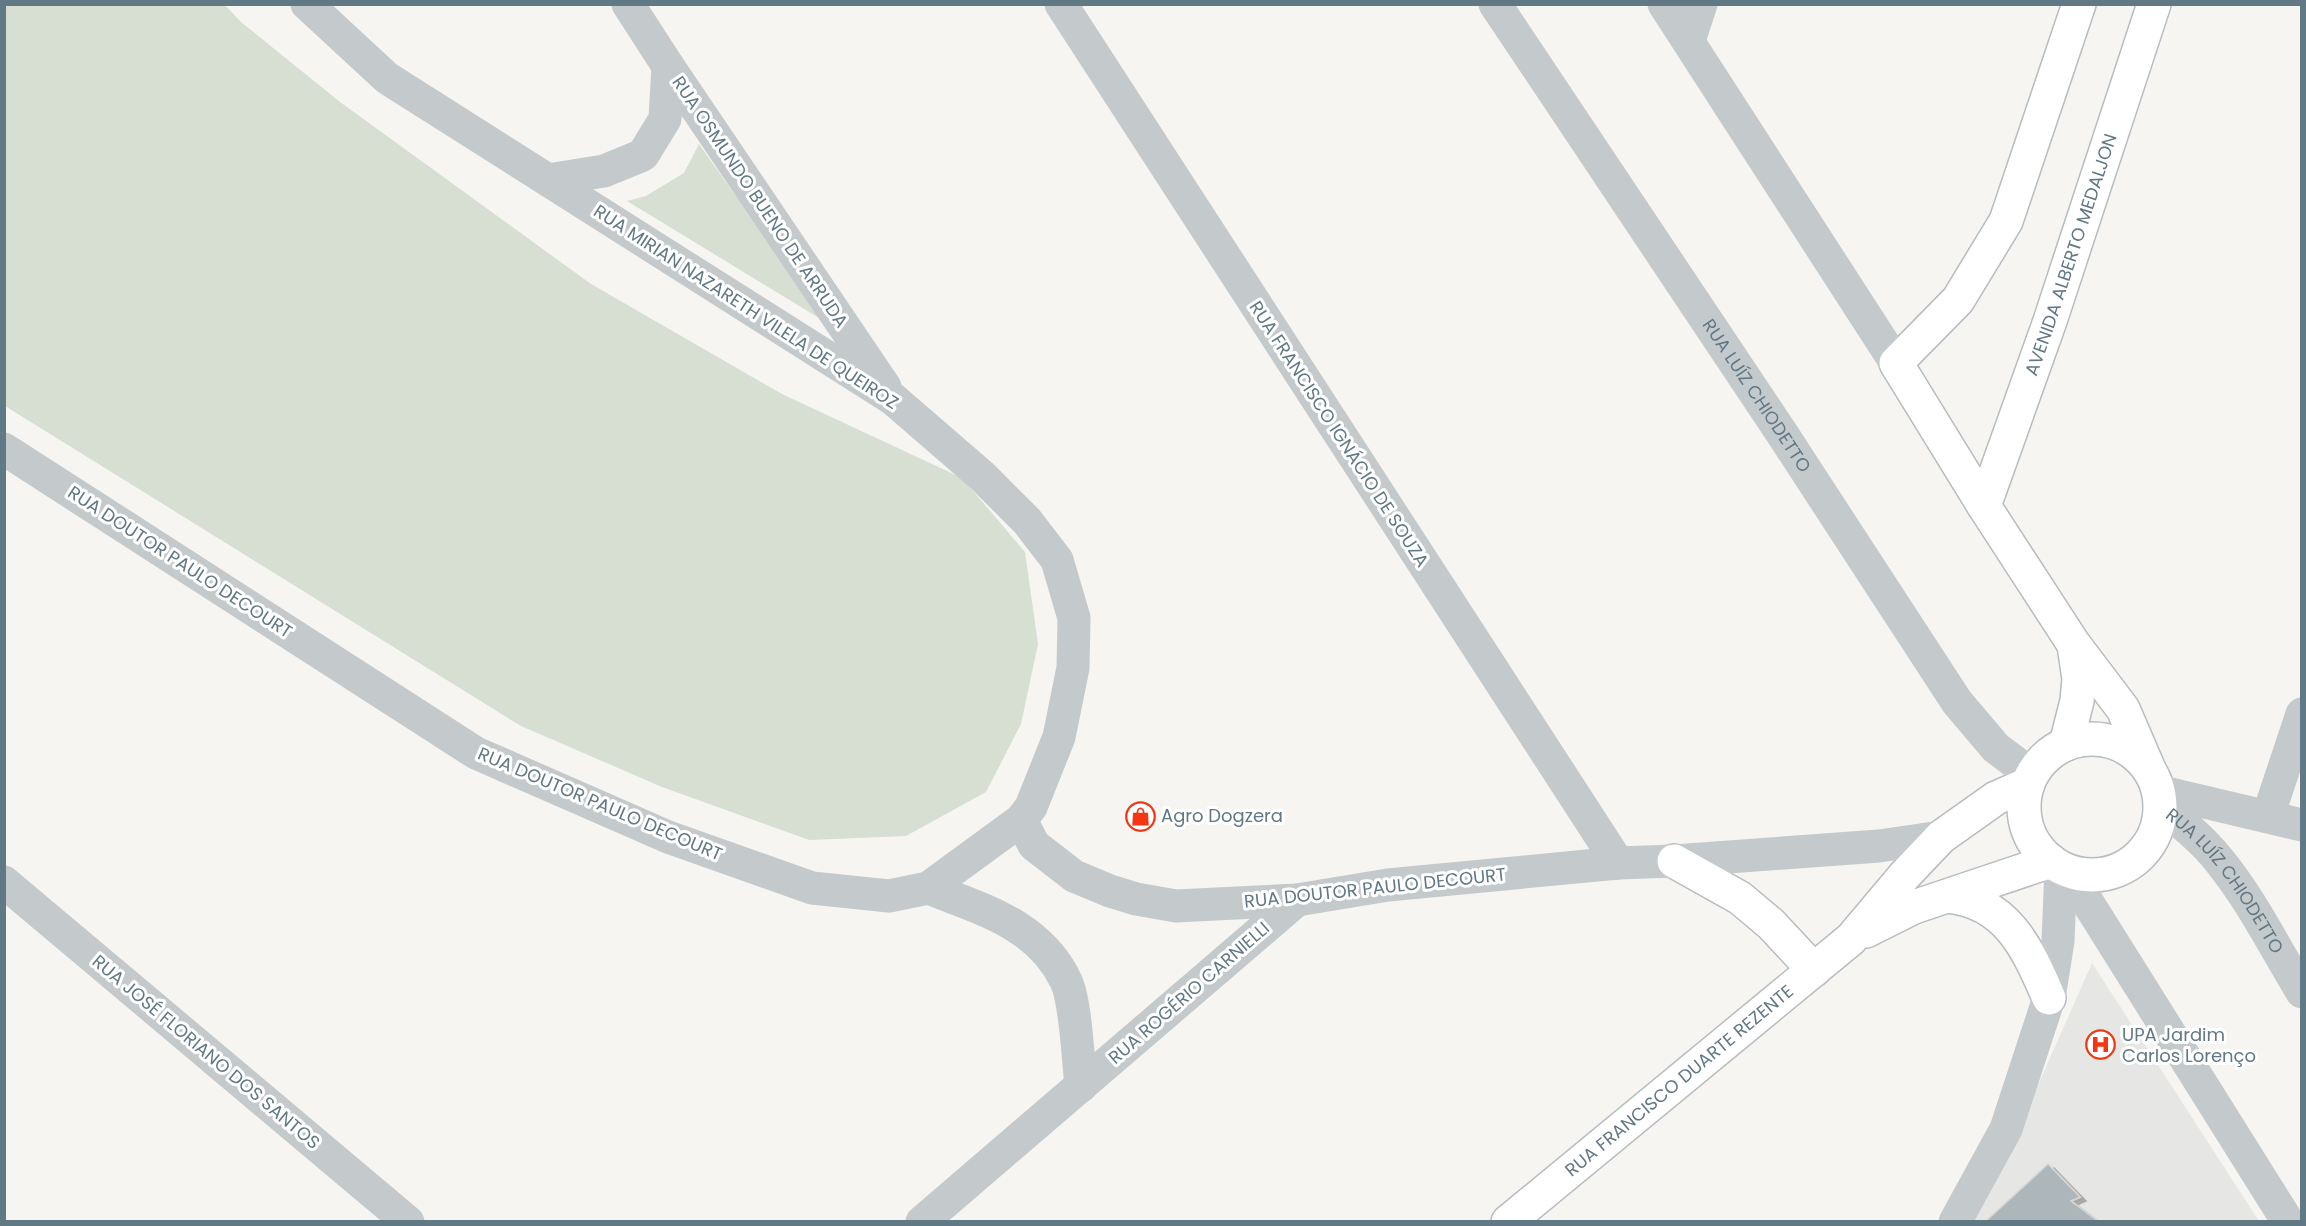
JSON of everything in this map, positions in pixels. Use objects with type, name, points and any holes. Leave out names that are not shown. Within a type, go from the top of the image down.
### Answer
[{"type":"main road","points":[[1896,363],[1958,300],[2006,220],[2079,4]]},
{"type":"main road","name":"AVENIDA ALBERTO MEDALJON","points":[[1984,506],[2050,321],[2154,4]]},
{"type":"main road","name":"RUA LUÍZ CHIODETTO","points":[[1896,363],[1984,506],[2073,643],[2122,708],[2155,788]]},
{"type":"main road","name":"RUA LUÍZ CHIODETTO","points":[[2066,744],[2077,701],[2079,679],[2073,643]]},
{"type":"main road","points":[[2088,739],[2111,741],[2132,751],[2155,788],[2157,828],[2146,847],[2131,862],[2112,872],[2090,875],[2060,867],[2036,846],[2027,826],[2024,805],[2030,779],[2041,762],[2066,744],[2088,739]]},
{"type":"main road","name":"RUA FRANCISCO DUARTE REZENTE","points":[[1508,1221],[1851,939],[1904,876],[1941,837],[1996,798],[2030,779]]},
{"type":"main road","points":[[1674,861],[1740,898],[1771,924],[1814,970]]},
{"type":"main road","name":"RUA FRANCISCO DUARTE REZENTE","points":[[1851,939],[1914,907],[2060,867]]},
{"type":"main road","points":[[1948,896],[1964,897],[2002,919],[2028,951],[2049,998]]},
{"type":"street","name":"RUA MIRIAN NAZARETH VILELA DE QUEIROZ","points":[[307,4],[387,78],[893,399],[982,476],[1027,521],[1058,561],[1074,618],[1073,668],[1059,736],[1031,807],[1021,820]]},
{"type":"street","name":"RUA OSMUNDO BUENO DE ARRUDA","points":[[628,4],[893,399]]},
{"type":"street","name":"RUA FRANCISCO IGNÁCIO DE SOUZA","points":[[1061,4],[1618,863]]},
{"type":"street","name":"RUA LUÍZ CHIODETTO","points":[[1495,4],[1775,423],[1957,702],[1995,748],[2030,779]]},
{"type":"street","name":"RUA LUÍZ CHIODETTO","points":[[1664,4],[1896,363]]},
{"type":"street","points":[[1689,41],[1701,4]]},
{"type":"street","points":[[548,180],[604,171],[643,155],[665,119],[668,66]]},
{"type":"street","name":"RUA DOUTOR PAULO DECOURT","points":[[4,449],[476,753],[669,837],[812,888],[889,896],[928,888],[1021,820],[1034,845],[1066,871],[1110,891],[1136,899],[1176,906],[1298,900],[1388,885],[1618,863],[1879,846],[1941,837]]},
{"type":"street","points":[[2268,816],[2301,714]]},
{"type":"street","points":[[2155,788],[2301,825]]},
{"type":"street","name":"RUA LUÍZ CHIODETTO","points":[[2155,788],[2219,860],[2247,901],[2301,992]]},
{"type":"street","points":[[1955,1221],[2006,1129],[2049,998],[2058,941],[2060,867]]},
{"type":"street","points":[[2060,867],[2288,1221]]},
{"type":"street","name":"RUA JOSÉ FLORIANO DOS SANTOS","points":[[4,882],[408,1221]]},
{"type":"street","points":[[928,888],[1012,922],[1041,945],[1066,981],[1072,1006],[1081,1086]]},
{"type":"street","name":"RUA ROGÉRIO CARNIELLI","points":[[922,1221],[1298,900]]},
{"type":"shaded area","points":[[4,5],[225,5],[241,22],[340,102],[591,284],[782,394],[962,478],[1025,552],[1038,644],[1021,724],[986,792],[906,836],[809,840],[662,787],[521,726],[5,406]]},
{"type":"shaded area","points":[[699,144],[824,321],[627,201],[646,196],[684,173]]},
{"type":"shaded area","name":"UPA Jardim Carlos Lorenço","points":[[2092,963],[2259,1221],[1965,1222],[2019,1128]]},
{"type":"building","points":[[2048,1164],[2080,1197],[2071,1201],[2099,1222],[1985,1222]]},
{"type":"place","name":"Agro Dogzera","points":[[1140,816]]},
{"type":"place","name":"UPA Jardim Carlos Lorenço","points":[[2101,1045]]}]
